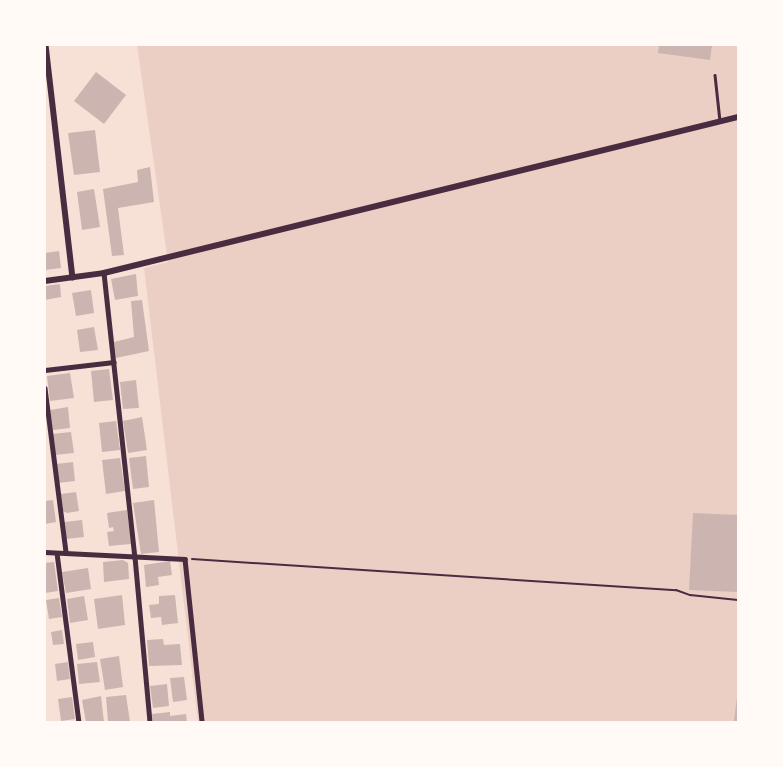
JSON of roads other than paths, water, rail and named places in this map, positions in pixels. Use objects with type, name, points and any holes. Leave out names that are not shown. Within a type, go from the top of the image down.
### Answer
[{"type":"street","points":[[46,45],[73,277]]},
{"type":"street","points":[[45,281],[104,273],[738,117]]},
{"type":"street","points":[[104,273],[136,557],[150,722]]},
{"type":"street","points":[[45,370],[114,362]]},
{"type":"street","points":[[45,388],[66,552]]},
{"type":"street","points":[[45,552],[185,559],[202,722]]},
{"type":"street","points":[[57,553],[79,722]]},
{"type":"lane","points":[[715,75],[720,121]]}]
